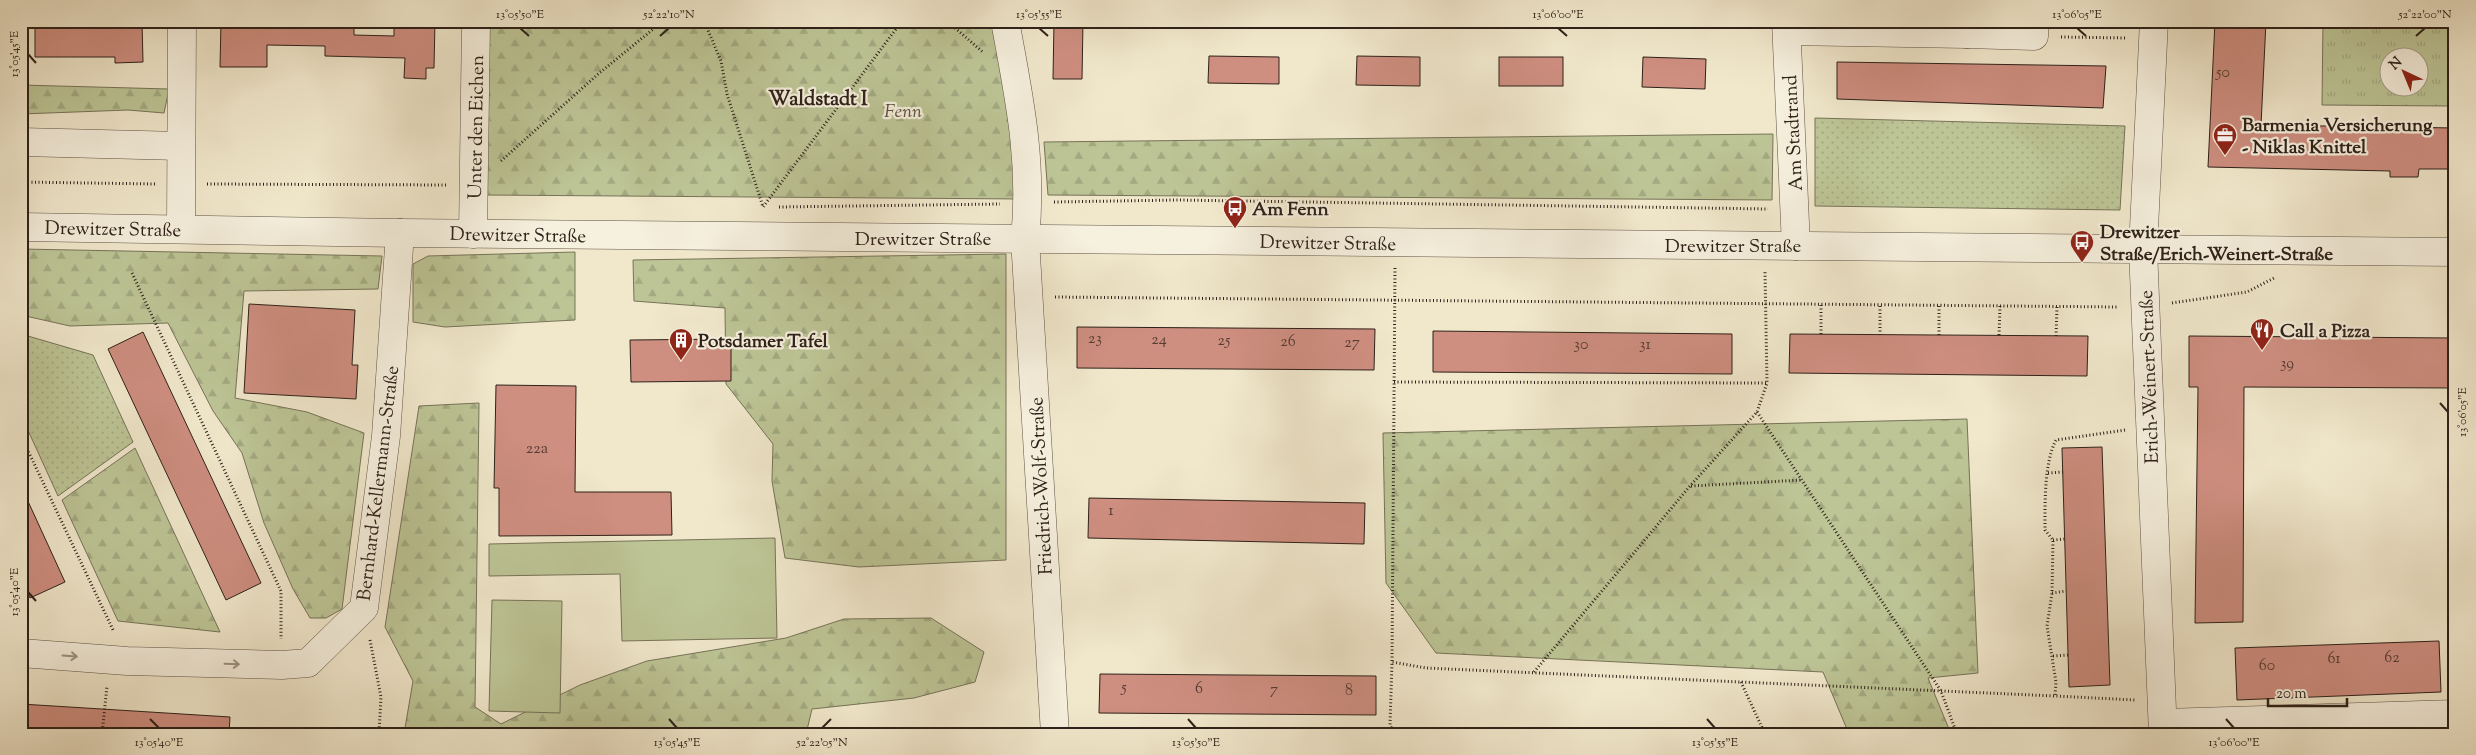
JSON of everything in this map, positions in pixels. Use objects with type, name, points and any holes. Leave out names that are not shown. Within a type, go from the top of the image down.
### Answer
[{"type":"street","points":[[181,229],[182,21]]},
{"type":"street","name":"Unter den Eichen","points":[[473,234],[476,21]]},
{"type":"street","points":[[1006,21],[1026,134],[1029,203],[1025,239]]},
{"type":"street","points":[[1786,26],[2034,29]]},
{"type":"street","name":"Am Stadtrand","points":[[1786,26],[1796,246]]},
{"type":"street","name":"Erich-Weinert-Straße","points":[[2153,30],[2143,249],[2163,719]]},
{"type":"street","points":[[21,142],[181,146]]},
{"type":"street","name":"Drewitzer Straße","points":[[21,227],[473,234],[2455,252]]},
{"type":"street","name":"Bernhard-Kellermann-Straße","points":[[21,653],[127,661],[282,665],[308,662],[364,608],[386,436],[400,233]]},
{"type":"street","name":"Friedrich-Wolf-Straße","points":[[1025,239],[1055,734]]},
{"type":"street","points":[[2163,719],[2455,714]]},
{"type":"path","points":[[21,182],[474,186],[597,75],[663,21]]},
{"type":"path","points":[[704,21],[721,61],[728,94],[763,207]]},
{"type":"path","points":[[763,207],[902,21]]},
{"type":"path","points":[[2034,29],[2153,30]]},
{"type":"path","points":[[753,208],[1177,200],[1795,209]]},
{"type":"path","points":[[1394,734],[1390,725],[1395,242]]},
{"type":"path","points":[[1533,672],[1690,486],[1757,412],[1767,383],[1764,245]]},
{"type":"path","points":[[132,273],[281,591],[282,665]]},
{"type":"path","points":[[1029,297],[1395,302],[2145,307],[2247,292],[2278,276]]},
{"type":"path","points":[[1821,305],[1821,334]]},
{"type":"path","points":[[1880,306],[1880,334]]},
{"type":"path","points":[[1939,306],[1939,335]]},
{"type":"path","points":[[1999,336],[2000,306]]},
{"type":"path","points":[[2056,336],[2057,307]]},
{"type":"path","points":[[1394,382],[1767,383]]},
{"type":"path","points":[[1757,412],[1941,691],[1957,734]]},
{"type":"path","points":[[2055,696],[2056,682],[2047,626],[2052,593],[2053,540],[2045,530],[2050,450],[2056,440],[2150,427]]},
{"type":"path","points":[[21,436],[127,661]]},
{"type":"path","points":[[2048,473],[2062,472]]},
{"type":"path","points":[[1690,486],[1802,480]]},
{"type":"path","points":[[2053,540],[2065,539]]},
{"type":"path","points":[[2052,593],[2066,591]]},
{"type":"path","points":[[364,608],[380,697],[379,734]]},
{"type":"path","points":[[2053,656],[2068,655]]},
{"type":"path","points":[[1392,662],[1426,668],[2055,696],[2163,719]]},
{"type":"path","points":[[102,734],[107,682]]},
{"type":"path","points":[[1741,682],[1765,734]]},
{"type":"green space","name":"Fenn","points":[[485,21],[993,21],[1022,199],[484,195]]},
{"type":"green space","points":[[2323,21],[2450,21],[2449,106],[2322,105]]},
{"type":"green space","points":[[21,85],[169,89],[164,113],[128,110],[21,114]]},
{"type":"green space","points":[[1815,118],[2125,126],[2120,210],[1815,206]]},
{"type":"green space","points":[[1773,134],[1772,200],[1048,195],[1044,142]]},
{"type":"green space","points":[[21,249],[382,256],[378,289],[244,291],[235,398],[307,412],[364,433],[342,609],[326,618],[310,618],[293,589],[264,523],[242,453],[213,411],[168,323],[70,326],[21,315]]},
{"type":"green space","points":[[575,252],[575,320],[445,327],[413,322],[413,264],[428,256]]},
{"type":"green space","points":[[1006,254],[1006,560],[859,567],[785,558],[772,481],[773,444],[726,384],[725,308],[634,301],[633,260]]},
{"type":"green space","points":[[21,334],[93,355],[133,442],[58,496],[21,415]]},
{"type":"green space","points":[[479,403],[475,707],[501,724],[580,685],[647,661],[786,638],[844,619],[931,618],[984,652],[975,682],[914,698],[812,709],[806,734],[404,734],[413,681],[385,627],[419,406]]},
{"type":"green space","points":[[1967,419],[1978,673],[1928,678],[1951,734],[1849,734],[1823,672],[1436,653],[1386,583],[1383,433]]},
{"type":"green space","points":[[135,448],[220,632],[118,621],[62,500]]},
{"type":"green space","points":[[775,538],[777,638],[622,641],[620,574],[489,576],[489,544]]},
{"type":"green space","points":[[492,600],[562,601],[560,713],[489,711]]},
{"type":"building","points":[[35,21],[142,21],[143,62],[115,63],[115,57],[35,57]]},
{"type":"building","points":[[221,21],[354,21],[354,35],[394,36],[394,21],[435,21],[434,68],[426,68],[426,79],[404,78],[405,58],[325,56],[325,46],[267,45],[267,67],[220,67]]},
{"type":"building","points":[[1054,21],[1083,21],[1082,79],[1053,79]]},
{"type":"building","points":[[2215,21],[2266,21],[2261,125],[2455,128],[2455,169],[2419,169],[2418,177],[2390,177],[2390,171],[2208,167]]},
{"type":"building","points":[[1209,56],[1279,57],[1279,84],[1208,83]]},
{"type":"building","points":[[1357,56],[1420,57],[1420,86],[1356,85]]},
{"type":"building","points":[[1499,57],[1563,57],[1563,86],[1499,86]]},
{"type":"building","points":[[1643,57],[1706,59],[1705,89],[1642,87]]},
{"type":"building","points":[[1837,62],[2106,66],[2103,108],[1837,99]]},
{"type":"building","points":[[249,304],[355,310],[352,365],[358,365],[356,399],[244,393]]},
{"type":"building","points":[[1077,327],[1375,329],[1374,370],[1077,368]]},
{"type":"building","points":[[1433,331],[1732,334],[1732,374],[1433,372]]},
{"type":"building","points":[[143,332],[261,583],[226,600],[108,349]]},
{"type":"building","points":[[1790,334],[2088,336],[2087,376],[1789,373]]},
{"type":"building","points":[[2189,336],[2455,338],[2455,388],[2244,387],[2243,622],[2195,623],[2198,387],[2189,387]]},
{"type":"building","name":"Potsdamer Tafel","points":[[731,339],[731,381],[631,382],[630,340]]},
{"type":"building","points":[[496,385],[576,386],[575,492],[671,492],[672,535],[499,536],[499,488],[494,488]]},
{"type":"building","points":[[2102,447],[2110,685],[2069,687],[2062,448]]},
{"type":"building","points":[[21,486],[65,582],[30,598],[21,578]]},
{"type":"building","points":[[1089,498],[1365,503],[1364,544],[1088,538]]},
{"type":"building","points":[[2439,641],[2441,692],[2237,700],[2235,648]]},
{"type":"building","points":[[1100,674],[1376,676],[1376,715],[1099,713]]},
{"type":"building","points":[[21,704],[230,717],[229,734],[120,734],[120,730],[68,729],[68,734],[21,734]]},
{"type":"place","name":"Barmenia Versicherung - Niklas Knittel","points":[[2225,156]]},
{"type":"place","name":"Am Fenn","points":[[1235,229]]},
{"type":"place","name":"Drewitzer Straße/Erich-Weinert-Straße","points":[[2082,263]]},
{"type":"place","name":"Call a Pizza","points":[[2262,351]]},
{"type":"place","name":"Potsdamer Tafel","points":[[681,361]]},
{"type":"district","name":"Waldstadt I","points":[[818,98]]}]
